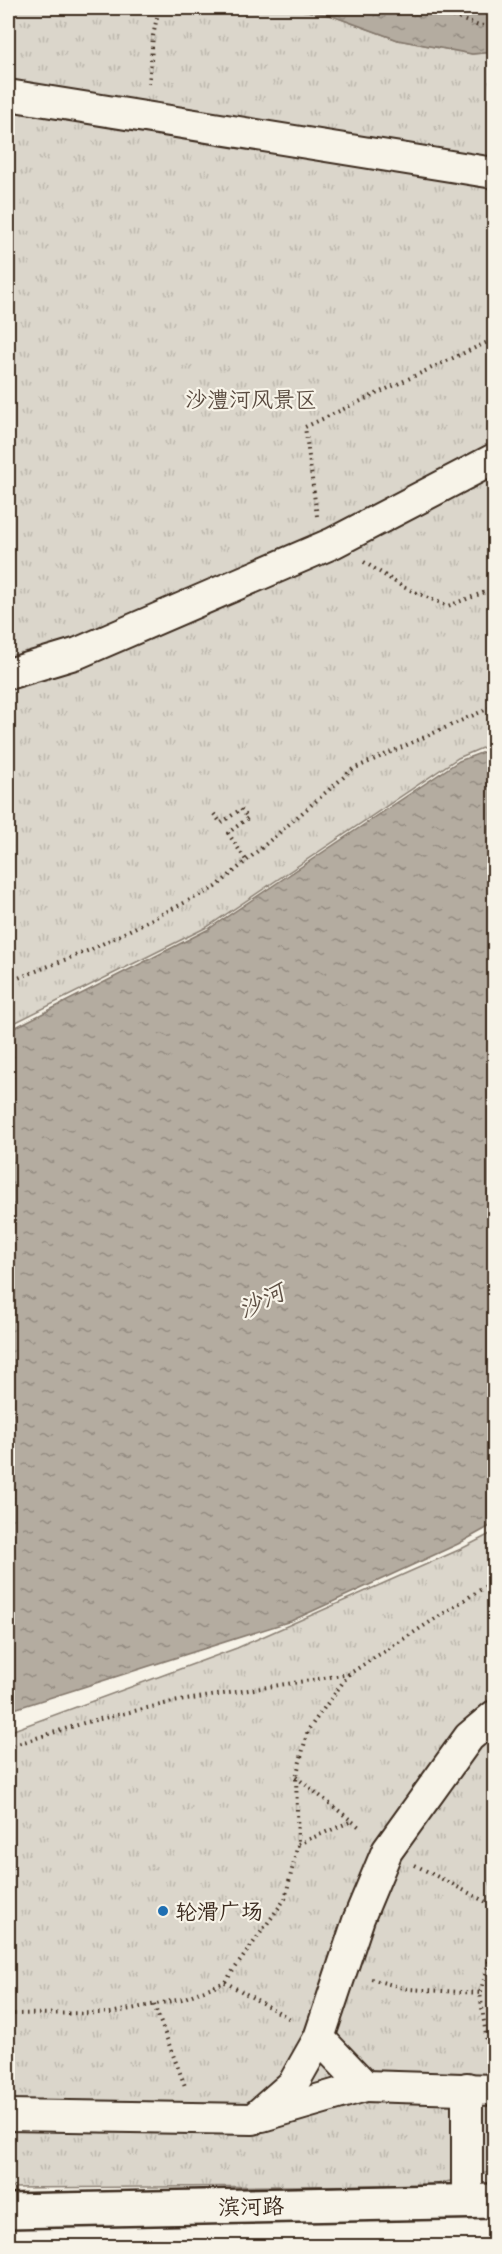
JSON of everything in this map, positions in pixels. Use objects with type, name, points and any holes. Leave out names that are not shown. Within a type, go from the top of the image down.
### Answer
[{"type":"street","points":[[8,95],[495,172]]},
{"type":"street","points":[[8,674],[78,653],[322,547],[495,459]]},
{"type":"street","points":[[254,2119],[293,2085],[319,2038],[359,1918],[387,1851],[470,1737],[495,1716]]},
{"type":"street","points":[[319,2038],[365,2086]]},
{"type":"street","points":[[8,2115],[254,2119],[365,2086],[485,2089],[481,2201]]},
{"type":"street","name":"滨河路","points":[[8,2211],[481,2201]]},
{"type":"path","points":[[145,117],[153,36],[159,8]]},
{"type":"path","points":[[431,8],[479,26],[495,25]]},
{"type":"path","points":[[488,591],[495,597]]},
{"type":"path","points":[[8,982],[90,950],[216,886],[353,769],[495,706]]},
{"type":"path","points":[[214,814],[221,823],[241,809],[248,818],[228,833],[246,860]]},
{"type":"path","points":[[8,2014],[110,2013],[182,1999],[225,1982],[285,1899],[298,1844],[296,1777],[308,1730],[349,1674],[495,1581]]},
{"type":"path","points":[[8,1747],[87,1722],[173,1702],[349,1674]]},
{"type":"path","points":[[298,1844],[352,1821]]},
{"type":"path","points":[[485,2089],[480,1993],[495,1944]]},
{"type":"path","points":[[342,1971],[407,1989],[480,1993]]},
{"type":"path","points":[[225,1982],[288,2017],[319,2038]]},
{"type":"path","points":[[154,2005],[197,2118]]},
{"type":"green space","name":"沙澧河风景区","points":[[8,8],[289,8],[330,15],[398,40],[472,54],[494,52],[494,743],[458,758],[207,927],[8,1026]]},
{"type":"green space","points":[[494,1532],[494,2171],[433,2185],[8,2188],[8,1732],[237,1648],[461,1549]]},
{"type":"water","points":[[289,8],[494,8],[494,52],[472,54],[398,40],[330,15]]},
{"type":"water","name":"沙河","points":[[494,748],[494,1524],[458,1544],[291,1621],[8,1711],[8,1031],[207,930],[459,761]]},
{"type":"place","name":"轮滑广场","points":[[163,1911]]}]
